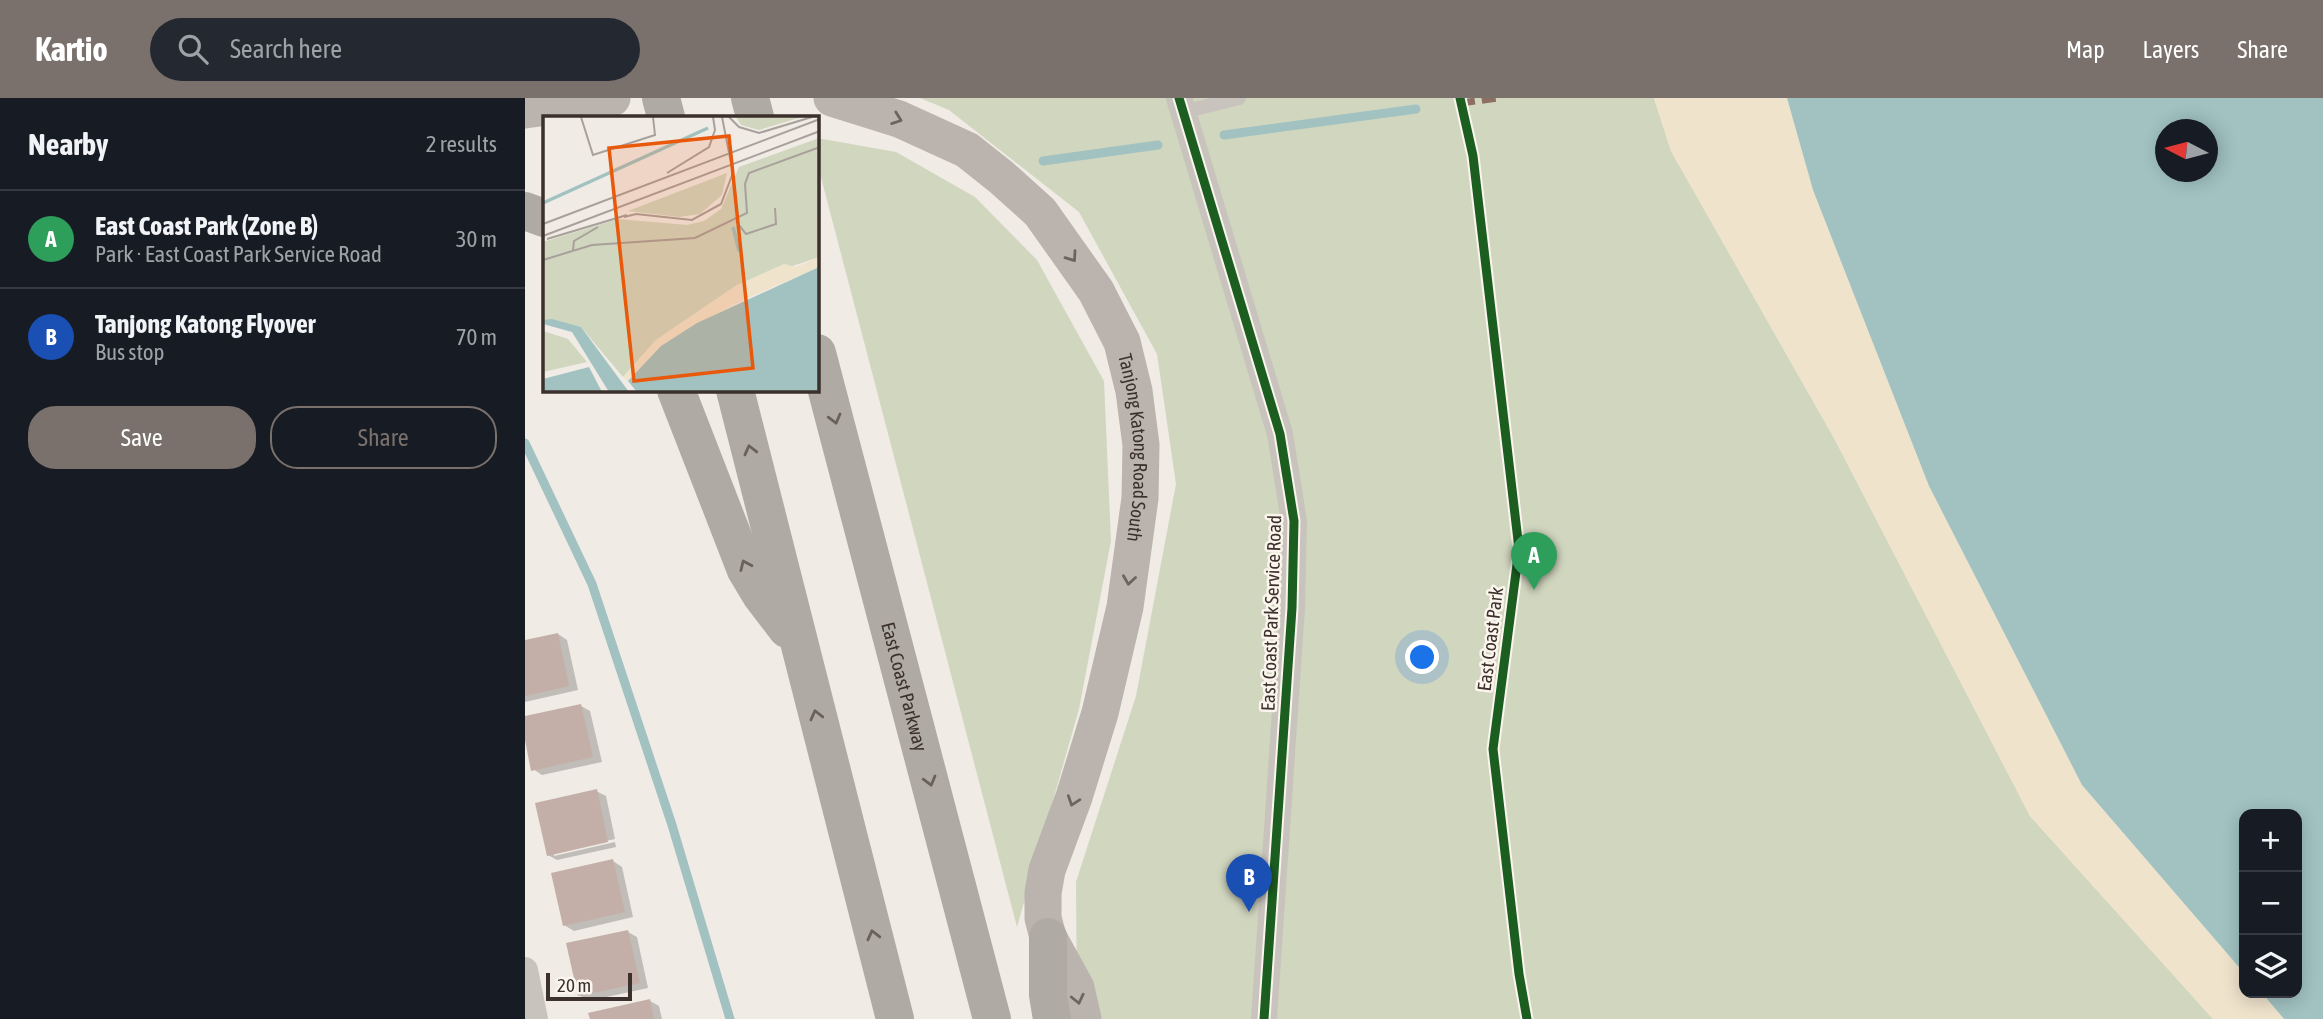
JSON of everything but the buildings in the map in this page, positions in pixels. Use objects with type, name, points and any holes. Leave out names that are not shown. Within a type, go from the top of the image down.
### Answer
[{"type":"highway","points":[[661,98],[666,116]]},
{"type":"highway","points":[[750,98],[755,116]]},
{"type":"highway","points":[[525,211],[543,218]]},
{"type":"highway","name":"East Coast Parkway","points":[[819,361],[992,1019]]},
{"type":"highway","points":[[677,392],[746,570],[761,595],[797,641]]},
{"type":"highway","points":[[735,392],[895,1019]]},
{"type":"highway","points":[[1048,937],[1048,996],[1052,1019]]},
{"type":"main road","points":[[525,110],[612,98]]},
{"type":"main road","name":"Tanjong Katong Road South","points":[[832,98],[899,119],[967,149],[1040,212],[1096,291],[1122,342],[1134,391],[1141,445],[1140,498],[1125,607],[1100,713],[1074,797],[1047,870],[1043,905],[1048,937]]},
{"type":"main road","points":[[1048,937],[1076,988],[1083,1019]]},
{"type":"street","name":"East Coast Park Service Road","points":[[1181,105],[1280,434],[1294,521],[1292,608],[1265,1019]]},
{"type":"street","points":[[525,970],[535,1019]]},
{"type":"lane","points":[[1181,105],[1238,98]]},
{"type":"green space","points":[[920,98],[1654,98],[1671,151],[1834,438],[2030,816],[2213,1019],[1079,1019],[1076,882],[1136,696],[1176,484],[1157,354],[1079,212],[949,110]]},
{"type":"green space","points":[[819,138],[896,152],[975,197],[1037,260],[1104,381],[1111,541],[1079,709],[1017,927],[819,170]]},
{"type":"sand","points":[[1654,98],[1787,98],[1813,190],[1929,486],[2082,785],[2239,967],[2239,998],[2266,998],[2284,1019],[2213,1019],[2030,816],[1834,438],[1671,151]]},
{"type":"water","points":[[1787,98],[2323,98],[2323,1019],[2284,1019],[2266,998],[2302,998],[2302,809],[2239,809],[2239,967],[2082,785],[1929,486],[1813,190]]},
{"type":"waterway","points":[[1224,135],[1416,109]]},
{"type":"waterway","points":[[1043,161],[1158,145]]},
{"type":"waterway","points":[[525,443],[592,584],[672,825],[730,1019]]},
{"type":"marked path","points":[[1461,103],[1498,98]]},
{"type":"cycle path","points":[[1179,98],[1280,434],[1294,521],[1292,608],[1264,1019]]},
{"type":"cycle path","name":"East Coast Park","points":[[1460,98],[1473,156],[1519,549],[1493,749],[1519,974],[1527,1019]]},
{"type":"place","name":"East Coast Park (Zone B)","points":[[1534,590]]},
{"type":"place","name":"Tanjong Katong Flyover","points":[[1249,912]]}]
